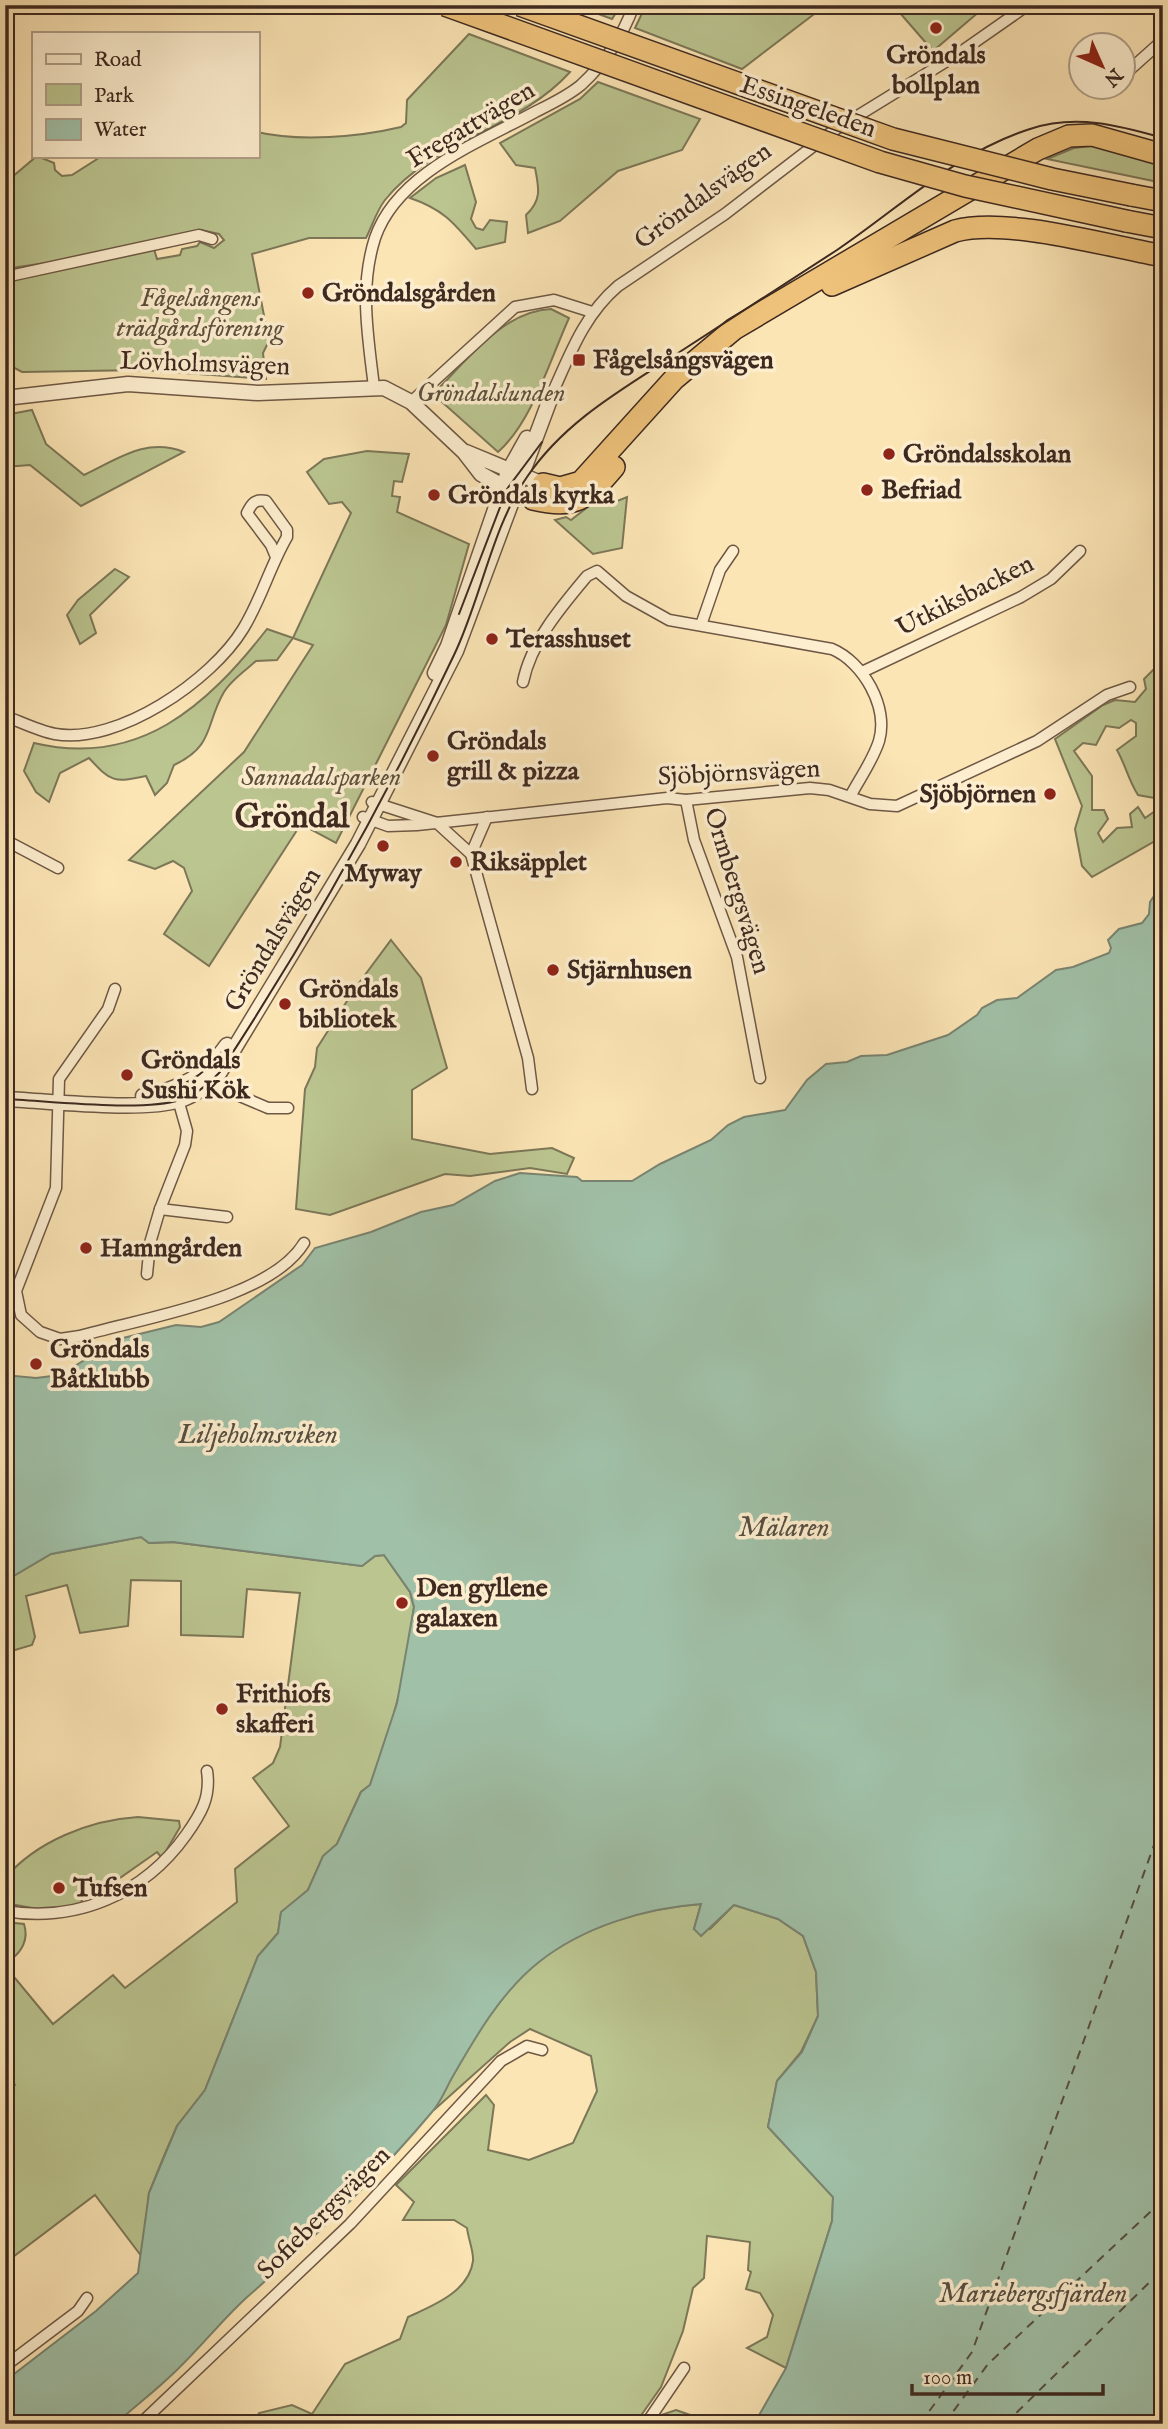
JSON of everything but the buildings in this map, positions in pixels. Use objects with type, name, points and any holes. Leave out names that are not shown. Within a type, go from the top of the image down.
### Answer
[{"type":"highway","name":"Essingeleden","points":[[445,5],[880,162],[965,186],[1163,228]]},
{"type":"highway","name":"Essingeleden","points":[[520,5],[893,139],[1052,179],[1163,201]]},
{"type":"highway","points":[[524,491],[560,488],[581,482],[674,379],[734,329],[1038,149],[1069,136],[1091,135],[1163,155]]},
{"type":"highway","points":[[524,491],[554,504],[581,500],[595,489],[668,402],[722,350],[812,296],[955,231],[972,226],[1012,228],[1163,256]]},
{"type":"street","name":"Fregattvägen","points":[[374,387],[364,311],[368,274],[376,237],[395,203],[429,172],[580,85],[610,51],[634,5]]},
{"type":"street","name":"Gröndalsvägen","points":[[5,1091],[141,1105],[176,1095],[203,1081],[230,1056],[308,932],[456,650],[524,491],[515,474],[592,312],[618,286],[725,214],[833,131],[955,56],[1028,5]]},
{"type":"street","points":[[1136,65],[1163,40]]},
{"type":"street","points":[[5,277],[199,235],[212,239]]},
{"type":"street","points":[[411,402],[496,323],[523,304],[554,300],[592,312]]},
{"type":"street","name":"Lövholmsvägen","points":[[5,398],[128,384],[258,393],[374,387],[393,390],[411,402],[464,452],[481,474],[524,491]]},
{"type":"street","name":"Lövholmsvägen","points":[[464,452],[515,474],[524,491]]},
{"type":"street","points":[[5,716],[55,734],[73,735],[111,727],[160,706],[210,667],[243,630],[275,557],[287,537],[287,530],[266,501],[259,500],[252,504],[247,513],[271,545],[275,557]]},
{"type":"street","points":[[701,625],[720,570],[733,551]]},
{"type":"street","name":"Utkiksbacken","points":[[862,671],[1021,597],[1051,579],[1080,551]]},
{"type":"street","points":[[523,682],[527,664],[544,633],[587,576],[597,571],[643,606],[669,620],[832,649],[854,661],[862,671],[879,712],[881,727],[878,742],[850,796]]},
{"type":"street","name":"Sjöbjörnsvägen","points":[[367,819],[388,826],[437,823],[667,798],[686,800],[810,788],[850,796],[870,804],[897,806],[1037,741],[1107,695],[1130,687]]},
{"type":"street","name":"Ormbergsvägen","points":[[686,800],[694,840],[737,957],[760,1078]]},
{"type":"street","name":"Sjöbjörnsvägen","points":[[375,803],[437,823],[471,854]]},
{"type":"street","points":[[487,817],[471,854],[528,1058],[532,1089]]},
{"type":"street","points":[[5,840],[58,868]]},
{"type":"street","points":[[115,989],[108,1009],[59,1079],[56,1188],[19,1279],[16,1305],[28,1323],[40,1332],[60,1339],[207,1303],[253,1286],[297,1254],[304,1243]]},
{"type":"street","points":[[203,1081],[268,1108],[288,1108]]},
{"type":"street","points":[[147,1274],[150,1243],[160,1209],[185,1145],[187,1130],[176,1095]]},
{"type":"street","name":"Gröndalsvägen","points":[[5,1099],[57,1098]]},
{"type":"street","points":[[160,1209],[227,1217]]},
{"type":"street","points":[[5,1911],[51,1916],[95,1905],[135,1886],[167,1858],[195,1822],[209,1789],[207,1771]]},
{"type":"street","name":"Sofiebergsvägen","points":[[140,2424],[350,2224],[501,2062],[527,2046],[542,2050]]},
{"type":"street","points":[[5,2366],[78,2311],[87,2298]]},
{"type":"street","points":[[646,2424],[684,2368]]},
{"type":"green space","points":[[574,5],[621,5],[612,19]]},
{"type":"green space","points":[[646,5],[826,5],[742,69],[635,28]]},
{"type":"green space","name":"Gröndals bollplan","points":[[893,5],[987,5],[933,51]]},
{"type":"green space","name":"Fågelsångens trädgårdsförening","points":[[469,34],[570,72],[526,108],[451,148],[405,180],[382,204],[366,238],[309,238],[252,254],[269,341],[263,353],[266,379],[144,370],[22,372],[9,365],[5,355],[5,281],[154,249],[157,259],[180,255],[182,249],[197,246],[200,242],[214,248],[224,240],[219,234],[201,230],[79,258],[5,269],[5,183],[35,158],[54,163],[55,170],[62,176],[72,175],[99,158],[259,158],[259,132],[291,137],[329,137],[401,127],[406,123],[407,100]]},
{"type":"green space","points":[[598,82],[700,119],[682,150],[618,171],[560,221],[528,233],[526,215],[535,204],[538,193],[535,168],[516,165],[500,143],[580,99]]},
{"type":"green space","points":[[1100,145],[1163,163],[1163,183],[1047,159],[1074,148]]},
{"type":"green space","points":[[465,165],[476,202],[471,219],[476,228],[483,230],[490,220],[507,222],[505,242],[476,249],[447,218],[410,198],[436,178]]},
{"type":"green space","name":"Gröndalslunden","points":[[551,309],[569,318],[521,424],[498,452],[433,394],[501,328],[533,312]]},
{"type":"green space","points":[[32,410],[46,444],[84,475],[145,448],[170,448],[184,452],[81,506],[30,465],[5,467],[5,415]]},
{"type":"green space","name":"Sannadalsparken","points":[[367,451],[409,454],[402,482],[394,481],[392,496],[400,497],[397,512],[469,544],[446,625],[336,843],[301,824],[209,966],[164,934],[192,891],[184,868],[173,861],[155,869],[129,860],[244,752],[313,645],[293,638],[351,513],[342,502],[329,504],[307,472],[324,459]]},
{"type":"green space","points":[[602,496],[610,504],[627,497],[622,548],[593,554],[555,520],[566,517],[571,520]]},
{"type":"green space","points":[[115,569],[129,577],[90,615],[96,633],[80,644],[67,615],[78,600]]},
{"type":"green space","points":[[267,629],[293,638],[277,660],[256,661],[231,683],[218,704],[203,742],[187,758],[174,765],[167,783],[155,795],[146,776],[127,780],[114,779],[89,758],[60,773],[49,802],[36,792],[24,771],[34,743],[72,748],[106,747],[138,738],[167,724],[195,706],[220,683]]},
{"type":"green space","points":[[1163,660],[1163,752],[1157,763],[1163,767],[1163,792],[1154,798],[1138,795],[1117,750],[1136,736],[1136,723],[1131,720],[1119,728],[1106,726],[1096,745],[1083,743],[1074,751],[1092,776],[1092,810],[1104,810],[1108,819],[1098,833],[1103,842],[1117,828],[1132,827],[1130,814],[1138,807],[1145,818],[1158,809],[1163,810],[1163,843],[1157,840],[1092,877],[1082,866],[1075,829],[1082,806],[1055,739],[1103,705],[1115,700],[1135,702],[1146,689],[1144,679]]},
{"type":"green space","points":[[391,940],[421,978],[447,1068],[412,1090],[412,1139],[490,1154],[552,1148],[574,1158],[567,1174],[530,1168],[470,1176],[445,1174],[330,1215],[296,1209],[305,1089],[315,1067],[317,1048],[356,987]]},
{"type":"green space","points":[[141,1537],[149,1543],[173,1542],[362,1566],[375,1556],[384,1555],[410,1592],[414,1607],[405,1671],[391,1725],[370,1785],[361,1792],[337,1844],[323,1856],[308,1890],[281,1913],[278,1933],[258,1956],[205,2090],[177,2126],[149,2193],[142,2257],[95,2195],[5,2263],[5,2094],[15,2085],[5,2072],[5,1966],[53,2024],[113,1975],[125,1988],[237,1902],[235,1869],[289,1826],[253,1778],[273,1763],[280,1747],[300,1593],[247,1589],[243,1637],[181,1635],[181,1581],[131,1580],[128,1626],[80,1633],[67,1585],[26,1596],[35,1637],[32,1645],[5,1653],[5,1581],[51,1554]]},
{"type":"green space","points":[[138,1817],[179,1821],[180,1827],[162,1858],[157,1852],[117,1880],[84,1891],[81,1904],[48,1911],[5,1903],[5,1878],[48,1843],[83,1828]]},
{"type":"green space","points":[[701,1904],[694,1929],[710,1929],[734,1905],[778,1919],[803,1936],[816,1972],[818,2016],[801,2052],[777,2081],[768,2127],[833,2197],[832,2221],[786,2368],[747,2348],[767,2337],[773,2315],[760,2293],[746,2289],[751,2272],[748,2270],[750,2242],[707,2236],[704,2278],[693,2288],[683,2331],[661,2387],[635,2424],[253,2424],[259,2413],[292,2405],[312,2414],[345,2364],[400,2339],[408,2317],[448,2296],[465,2281],[473,2261],[467,2228],[454,2220],[403,2220],[414,2202],[396,2185],[486,2095],[494,2105],[488,2150],[529,2160],[573,2143],[597,2091],[591,2056],[530,2029],[510,2042],[434,2110],[479,2031],[506,1994],[538,1962],[574,1938],[637,1915]]},
{"type":"green space","points":[[5,1922],[24,1924],[26,1935],[18,1953],[10,1960],[5,1959]]},
{"type":"green space","points":[[676,2410],[713,2423],[654,2424],[661,2415]]},
{"type":"water","name":"Mälaren","points":[[1163,882],[1163,2424],[754,2424],[786,2368],[832,2221],[833,2197],[768,2127],[777,2081],[802,2052],[818,2016],[816,1972],[803,1936],[778,1919],[734,1905],[701,1936],[694,1929],[701,1904],[658,1910],[616,1921],[575,1939],[539,1962],[502,2000],[435,2108],[388,2162],[235,2309],[175,2372],[116,2424],[5,2424],[5,2381],[96,2311],[138,2273],[149,2193],[177,2126],[205,2090],[258,1956],[278,1933],[281,1912],[308,1890],[323,1856],[337,1844],[361,1792],[370,1785],[397,1703],[414,1607],[410,1592],[384,1555],[375,1556],[362,1566],[173,1542],[149,1543],[141,1537],[51,1554],[5,1581],[5,1375],[36,1378],[60,1375],[119,1339],[176,1325],[201,1327],[219,1322],[302,1265],[315,1248],[371,1232],[421,1212],[453,1205],[495,1181],[520,1173],[577,1177],[582,1181],[632,1181],[660,1164],[711,1140],[728,1125],[744,1117],[785,1110],[807,1080],[826,1064],[847,1062],[861,1056],[887,1055],[948,1035],[977,1015],[982,1008],[997,1000],[1017,998],[1056,970],[1073,967],[1109,953],[1111,948],[1108,940],[1119,929],[1142,923],[1149,914],[1150,902]]},
{"type":"ferry route","points":[[920,2424],[972,2352],[1163,1820]]},
{"type":"ferry route","points":[[944,2424],[988,2364],[1163,2200]]},
{"type":"ferry route","points":[[1005,2424],[1163,2269]]},
{"type":"tram line","points":[[5,1099],[120,1105],[163,1103],[191,1095],[207,1085],[220,1072],[315,919],[401,762],[454,655],[515,497],[542,457],[576,423],[634,381],[837,250],[953,166],[1003,139],[1030,129],[1063,122],[1113,125],[1163,138]]},
{"type":"tram line","points":[[459,614],[507,489],[542,442]]},
{"type":"tram line","points":[[144,1096],[189,1081],[216,1060],[223,1050]]},
{"type":"place","name":"Gröndals bollplan","points":[[936,28]]},
{"type":"place","name":"Gröndalsgården","points":[[308,293]]},
{"type":"place","name":"Fågelsångsvägen","points":[[579,360]]},
{"type":"place","name":"Gröndalsskolan","points":[[889,454]]},
{"type":"place","name":"Befriad","points":[[867,490]]},
{"type":"place","name":"Gröndals kyrka","points":[[434,495]]},
{"type":"place","name":"Terasshuset","points":[[492,639]]},
{"type":"place","name":"Gröndals grill & pizza","points":[[433,756]]},
{"type":"place","name":"Sjöbjörnen","points":[[1050,794]]},
{"type":"place","name":"Myway","points":[[383,846]]},
{"type":"place","name":"Riksäpplet","points":[[456,862]]},
{"type":"place","name":"Stjärnhusen","points":[[553,970]]},
{"type":"place","name":"Gröndals bibliotek","points":[[285,1004]]},
{"type":"place","name":"Gröndals Sushi Kök","points":[[127,1075]]},
{"type":"place","name":"Hamngården","points":[[86,1248]]},
{"type":"place","name":"Gröndals Båtklubb","points":[[36,1364]]},
{"type":"place","name":"Den gyllene galaxen","points":[[402,1603]]},
{"type":"place","name":"Frithiofs skafferi","points":[[222,1709]]},
{"type":"place","name":"Tufsen","points":[[59,1888]]},
{"type":"district","name":"Gröndal","points":[[292,818]]},
{"type":"water label","name":"Liljeholmsviken","points":[[258,1435]]},
{"type":"water label","name":"Mariebergsfjärden","points":[[1033,2294]]}]
